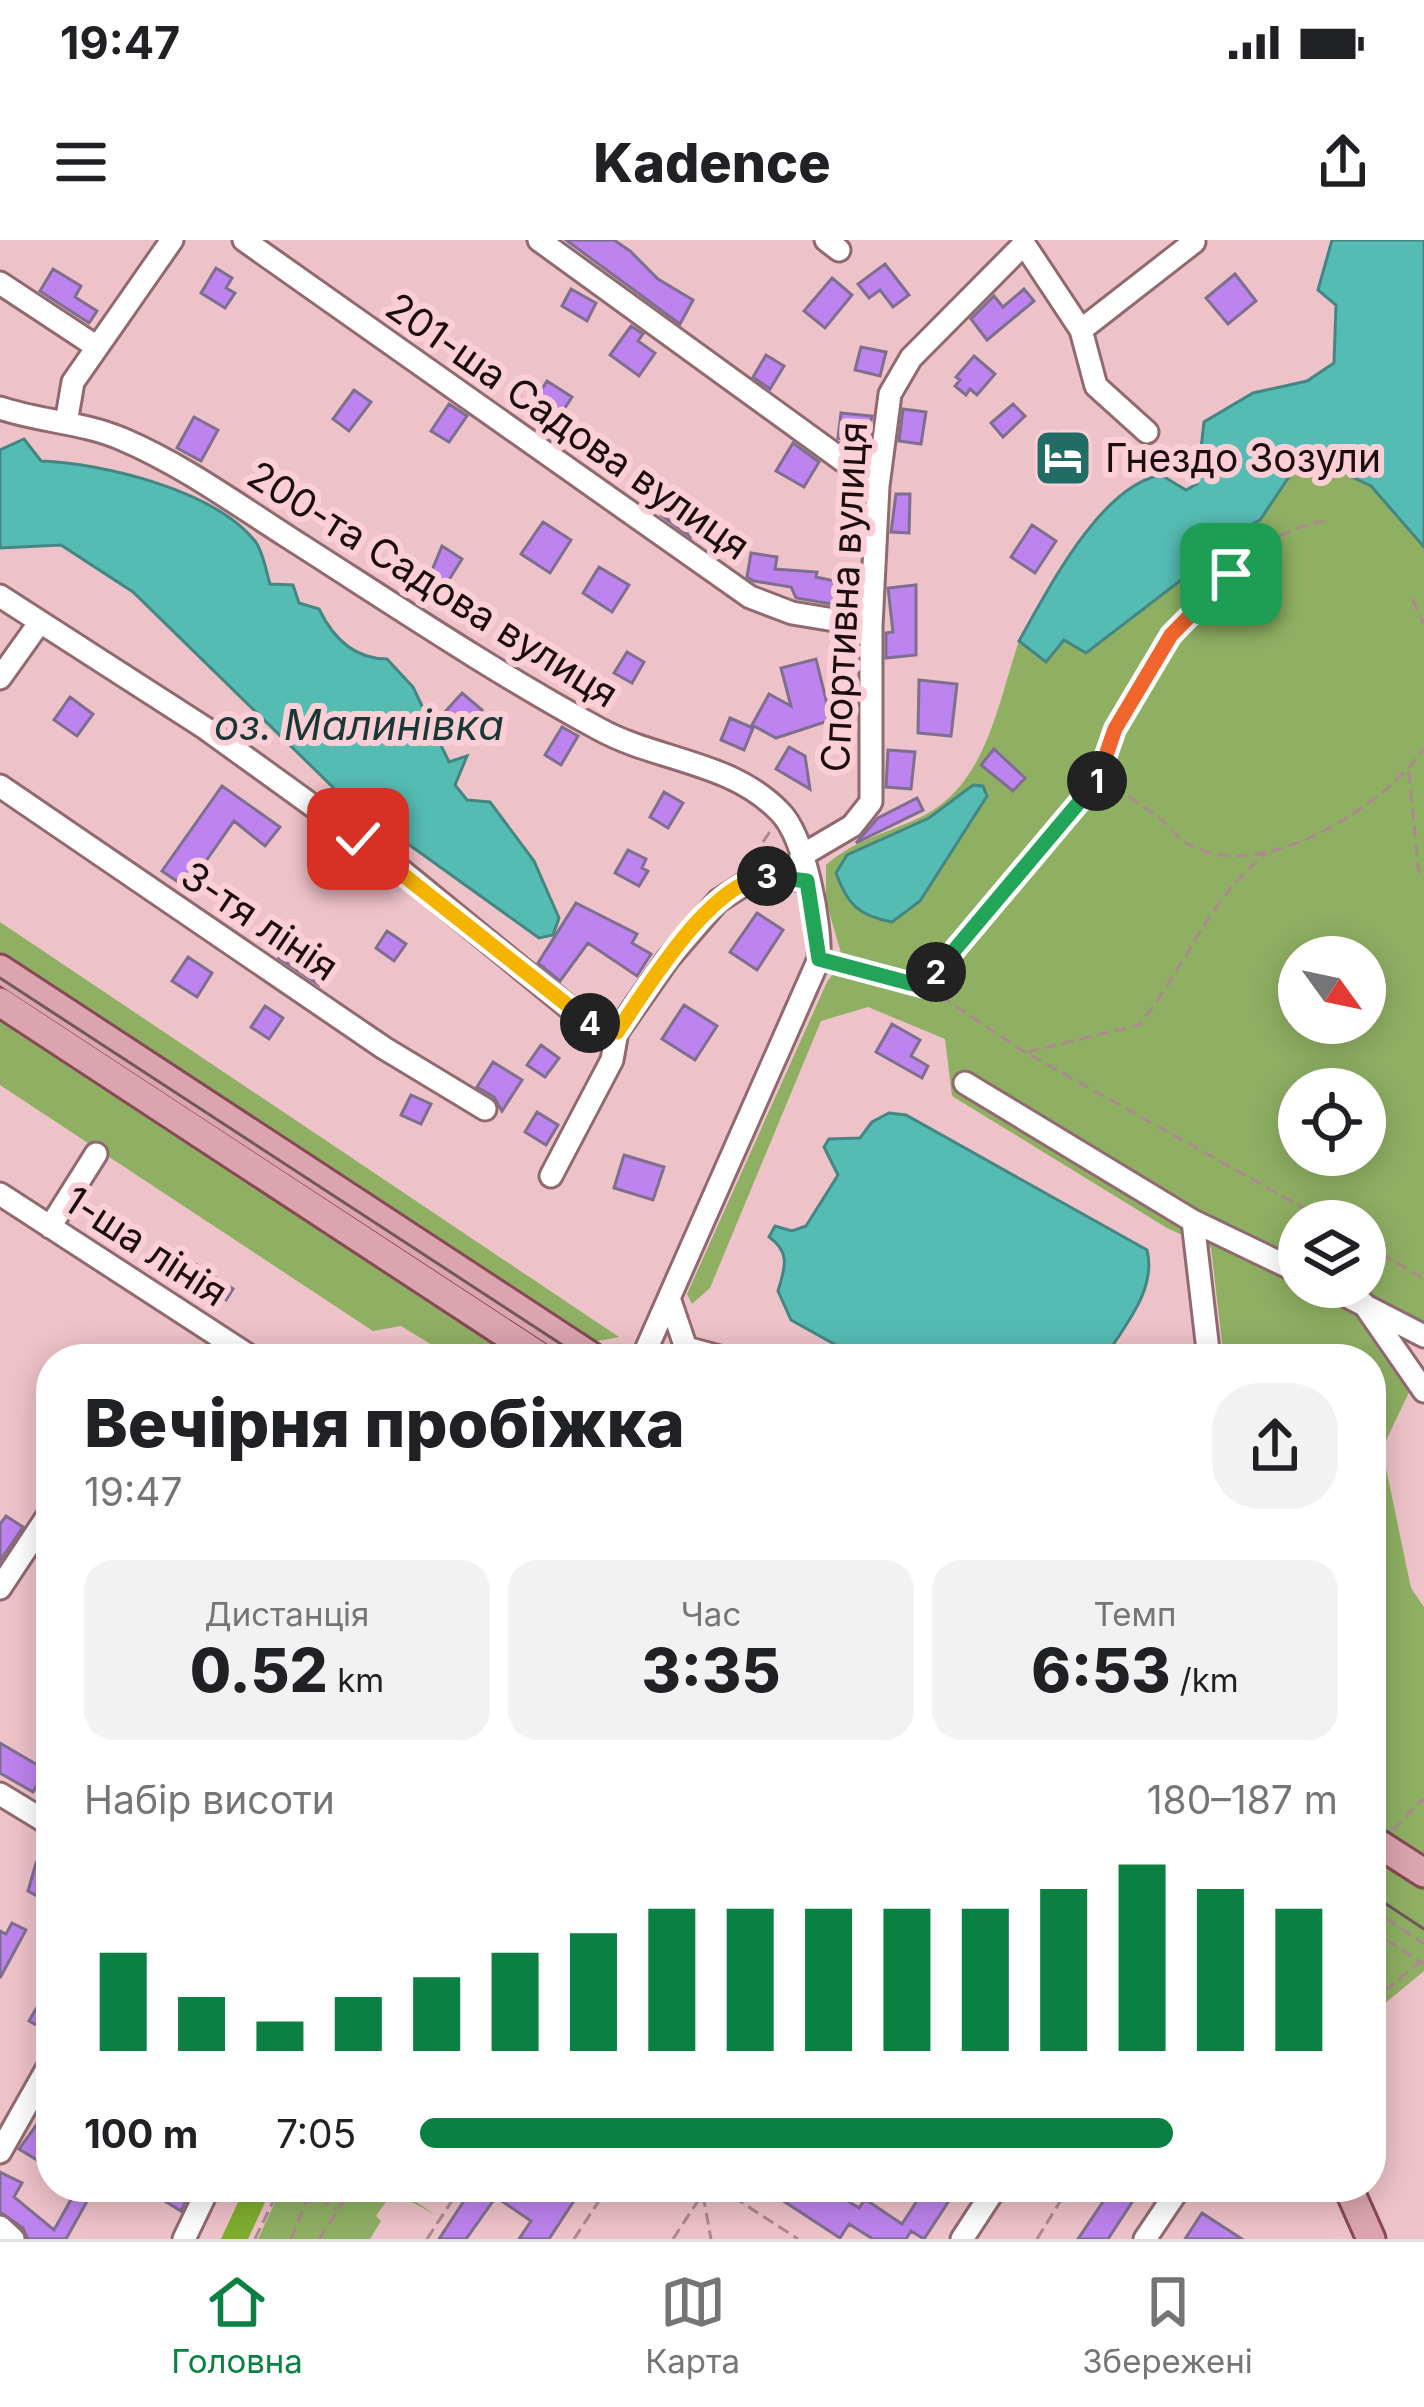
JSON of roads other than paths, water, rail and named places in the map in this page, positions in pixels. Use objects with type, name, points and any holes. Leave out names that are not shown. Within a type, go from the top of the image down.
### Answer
[{"type":"main road","points":[[0,969],[572,1344]]},
{"type":"main road","points":[[0,1003],[521,1344]]},
{"type":"main road","points":[[1386,1848],[1424,1873]]},
{"type":"main road","points":[[1355,2202],[1371,2239]]},
{"type":"street","points":[[66,424],[70,390],[172,240]]},
{"type":"street","name":"201-ша Садова вулиця","points":[[244,240],[750,597],[792,613],[871,626]]},
{"type":"street","points":[[538,240],[878,486]]},
{"type":"street","points":[[1081,330],[1194,242]]},
{"type":"street","name":"Спортивна вулиця","points":[[801,856],[852,826],[871,802],[871,626],[878,486],[890,394],[899,375],[1024,244],[1081,330],[1096,386],[1147,432]]},
{"type":"street","points":[[0,283],[97,346]]},
{"type":"street","name":"200-та Садова вулиця","points":[[0,408],[40,422],[83,423],[128,442],[211,488],[557,707],[614,737],[724,774],[782,813],[801,856]]},
{"type":"street","points":[[0,596],[205,728],[396,866],[584,1020],[617,1032]]},
{"type":"street","points":[[0,678],[40,622]]},
{"type":"street","name":"3-тя лінія","points":[[0,787],[384,1048],[485,1109]]},
{"type":"street","points":[[648,1344],[819,959],[801,856]]},
{"type":"street","points":[[550,1176],[612,1060],[617,1032],[668,959],[718,901],[754,878],[778,875],[807,881]]},
{"type":"street","points":[[965,1083],[1193,1221],[1278,1262]]},
{"type":"street","points":[[50,1227],[96,1154]]},
{"type":"street","name":"1-ша лінія","points":[[0,1194],[231,1344]]},
{"type":"street","points":[[1193,1221],[1207,1344]]},
{"type":"street","points":[[668,1297],[683,1344]]},
{"type":"street","points":[[1366,1308],[1424,1391]]},
{"type":"street","points":[[1372,1308],[1424,1336]]},
{"type":"street","points":[[0,1588],[36,1534]]},
{"type":"street","points":[[3,1803],[36,1814]]},
{"type":"street","points":[[0,2152],[36,2088]]},
{"type":"street","points":[[184,2239],[202,2202]]},
{"type":"street","points":[[962,2239],[986,2202]]},
{"type":"street","points":[[1145,2239],[1170,2202]]},
{"type":"street","points":[[0,2227],[13,2239]]},
{"type":"water","points":[[1332,240],[1424,240],[1424,547],[1371,486],[1316,460],[1293,471],[1260,520],[1210,545],[1202,564],[1086,653],[1064,640],[1046,662],[1019,641],[1078,543],[1117,498],[1161,475],[1186,490],[1197,484],[1204,422],[1253,393],[1307,381],[1334,363],[1336,305],[1318,290]]},
{"type":"water","name":"оз. Малинівка","points":[[24,439],[41,461],[125,474],[213,507],[255,541],[270,584],[293,585],[299,603],[319,609],[346,645],[387,659],[413,687],[449,762],[467,756],[455,785],[467,800],[490,802],[534,861],[559,918],[553,935],[539,938],[344,798],[133,592],[61,545],[0,548],[0,450]]},
{"type":"water","points":[[973,785],[983,786],[987,796],[920,901],[892,922],[856,907],[836,873],[847,855],[929,818]]},
{"type":"water","points":[[889,1113],[906,1115],[1147,1250],[1143,1293],[1114,1344],[834,1344],[791,1320],[778,1291],[783,1255],[769,1237],[775,1226],[792,1231],[806,1226],[838,1175],[824,1147],[829,1139],[860,1138],[872,1122]]},
{"type":"tram line","points":[[0,978],[561,1344]]},
{"type":"tram line","points":[[1386,1904],[1424,1929]]},
{"type":"place","name":"Гнездо Зозули","points":[[1063,458]]}]
